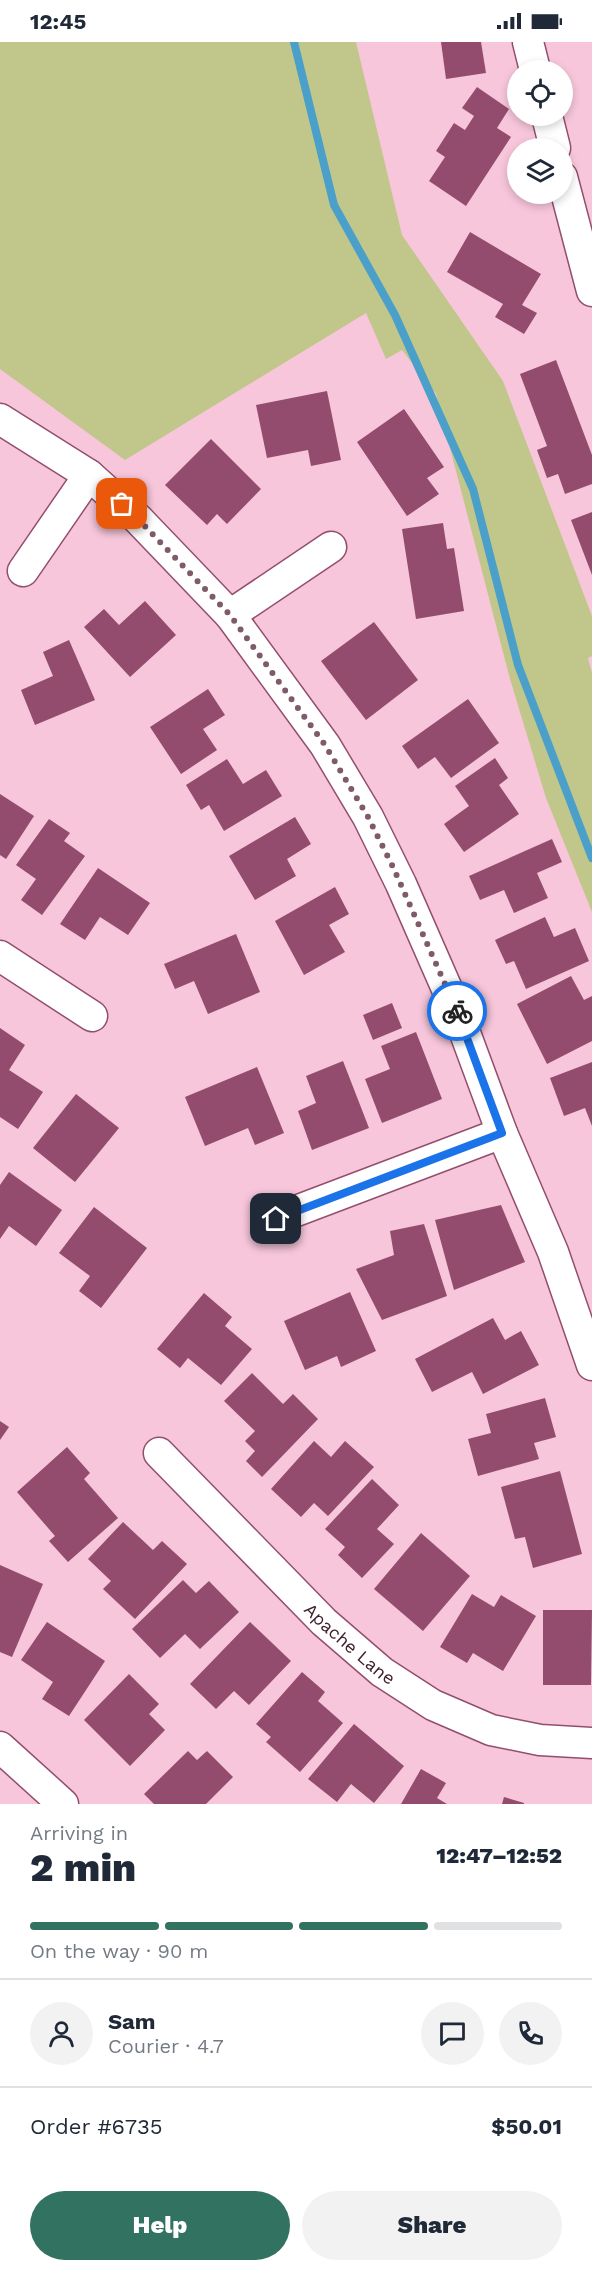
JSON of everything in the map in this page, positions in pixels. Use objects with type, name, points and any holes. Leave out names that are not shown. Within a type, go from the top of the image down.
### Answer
[{"type":"street","points":[[528,42],[532,60]]},
{"type":"street","points":[[569,204],[592,291]]},
{"type":"street","points":[[0,419],[89,475],[138,519],[230,615],[325,745],[368,817],[401,884],[458,1014],[502,1133],[553,1252],[592,1365]]},
{"type":"street","points":[[23,571],[89,475]]},
{"type":"street","points":[[230,615],[331,547]]},
{"type":"street","points":[[0,956],[92,1016]]},
{"type":"street","points":[[276,1219],[502,1133]]},
{"type":"street","name":"Apache Lane","points":[[159,1453],[324,1622],[382,1672],[433,1705],[491,1730],[540,1740],[592,1743]]},
{"type":"street","points":[[0,1747],[63,1804]]},
{"type":"green space","points":[[0,42],[356,42],[402,235],[503,381],[592,616],[592,656],[588,658],[592,673],[592,912],[546,798],[510,679],[436,394],[402,350],[386,359],[366,313],[125,460],[0,369]]},
{"type":"building","points":[[441,42],[481,42],[486,73],[446,79]]},
{"type":"building","points":[[477,87],[507,108],[507,112],[497,128],[511,137],[507,138],[507,143],[466,206],[429,181],[445,157],[436,151],[454,123],[465,130],[474,116],[462,108]]},
{"type":"building","points":[[470,232],[541,274],[522,305],[537,313],[524,334],[495,317],[503,304],[447,272]]},
{"type":"building","points":[[556,360],[592,455],[592,484],[565,494],[558,474],[547,478],[537,450],[547,446],[520,374]]},
{"type":"building","points":[[327,391],[341,460],[311,466],[308,450],[267,458],[256,405]]},
{"type":"building","points":[[404,409],[444,467],[427,478],[439,494],[407,516],[357,442]]},
{"type":"building","points":[[211,439],[261,489],[227,524],[217,514],[207,525],[165,485]]},
{"type":"building","points":[[592,512],[592,575],[571,520]]},
{"type":"building","points":[[443,523],[447,549],[454,548],[464,611],[416,619],[402,529]]},
{"type":"building","points":[[145,601],[176,635],[130,677],[84,627],[104,609],[119,625]]},
{"type":"building","points":[[374,622],[418,680],[366,720],[321,661]]},
{"type":"building","points":[[69,640],[95,700],[35,725],[21,690],[53,676],[43,652]]},
{"type":"building","points":[[208,689],[225,715],[203,729],[217,750],[181,774],[150,727]]},
{"type":"building","points":[[468,699],[499,743],[451,778],[435,757],[418,769],[402,746]]},
{"type":"building","points":[[495,758],[508,778],[499,785],[519,814],[464,852],[444,824],[469,806],[455,786]]},
{"type":"building","points":[[227,759],[243,784],[266,770],[282,796],[224,831],[209,805],[201,810],[186,785]]},
{"type":"building","points":[[0,794],[34,816],[6,859],[0,855]]},
{"type":"building","points":[[295,817],[311,844],[287,859],[296,876],[255,900],[229,856]]},
{"type":"building","points":[[49,819],[70,833],[64,841],[85,856],[42,915],[21,900],[36,879],[16,865]]},
{"type":"building","points":[[552,839],[562,862],[537,873],[548,898],[514,913],[504,890],[480,900],[469,876]]},
{"type":"building","points":[[98,868],[150,903],[128,935],[100,917],[85,940],[60,924]]},
{"type":"building","points":[[335,887],[349,914],[329,925],[345,952],[304,975],[275,921]]},
{"type":"building","points":[[545,917],[554,937],[575,928],[589,961],[526,989],[514,961],[506,964],[495,940]]},
{"type":"building","points":[[236,934],[260,992],[208,1014],[194,981],[175,989],[164,964]]},
{"type":"building","points":[[571,976],[584,1000],[592,996],[592,1041],[547,1064],[517,1004]]},
{"type":"building","points":[[392,1003],[402,1028],[373,1040],[363,1015]]},
{"type":"building","points":[[0,1028],[25,1045],[9,1070],[43,1092],[18,1129],[0,1117]]},
{"type":"building","points":[[416,1032],[442,1099],[382,1123],[365,1079],[390,1069],[381,1046]]},
{"type":"building","points":[[343,1061],[369,1128],[312,1150],[298,1111],[316,1103],[306,1076]]},
{"type":"building","points":[[592,1062],[592,1126],[585,1108],[564,1116],[550,1078]]},
{"type":"building","points":[[257,1067],[284,1133],[255,1145],[248,1128],[205,1146],[185,1097]]},
{"type":"building","points":[[76,1094],[119,1128],[75,1182],[33,1148]]},
{"type":"building","points":[[9,1172],[62,1210],[36,1246],[9,1226],[0,1239],[0,1185]]},
{"type":"building","points":[[501,1205],[525,1262],[454,1290],[435,1220]]},
{"type":"building","points":[[94,1207],[147,1248],[101,1308],[79,1291],[90,1276],[59,1253]]},
{"type":"building","points":[[424,1224],[447,1296],[382,1320],[356,1269],[394,1255],[390,1231]]},
{"type":"building","points":[[350,1292],[376,1351],[341,1367],[337,1356],[305,1370],[284,1321]]},
{"type":"building","points":[[204,1293],[232,1317],[225,1326],[252,1349],[221,1385],[188,1358],[180,1368],[157,1349]]},
{"type":"building","points":[[493,1318],[505,1340],[521,1331],[539,1365],[483,1394],[472,1372],[432,1392],[415,1359]]},
{"type":"building","points":[[252,1373],[283,1404],[293,1394],[318,1419],[262,1477],[246,1461],[255,1451],[245,1441],[255,1431],[224,1401]]},
{"type":"building","points":[[545,1398],[556,1437],[534,1443],[539,1459],[478,1476],[468,1439],[491,1433],[486,1414]]},
{"type":"building","points":[[0,1421],[9,1427],[0,1440]]},
{"type":"building","points":[[314,1441],[331,1457],[345,1441],[374,1467],[328,1516],[314,1503],[301,1517],[271,1489]]},
{"type":"building","points":[[67,1447],[90,1473],[84,1479],[118,1518],[68,1562],[49,1541],[55,1536],[17,1492]]},
{"type":"building","points":[[560,1471],[582,1554],[533,1568],[525,1537],[515,1539],[501,1487]]},
{"type":"building","points":[[372,1479],[399,1505],[377,1529],[394,1544],[362,1578],[338,1555],[345,1547],[325,1529]]},
{"type":"building","points":[[123,1522],[153,1550],[162,1541],[187,1564],[135,1619],[103,1589],[111,1581],[88,1559]]},
{"type":"building","points":[[421,1533],[470,1576],[423,1631],[374,1589]]},
{"type":"building","points":[[0,1565],[43,1584],[12,1657],[0,1652]]},
{"type":"building","points":[[183,1580],[196,1593],[209,1581],[239,1612],[200,1649],[185,1634],[160,1658],[132,1629]]},
{"type":"building","points":[[472,1594],[494,1607],[501,1595],[536,1616],[503,1671],[473,1653],[467,1663],[440,1647]]},
{"type":"building","points":[[543,1610],[592,1610],[591,1685],[543,1685]]},
{"type":"building","points":[[47,1622],[105,1661],[69,1716],[42,1699],[53,1682],[21,1660]]},
{"type":"building","points":[[250,1622],[291,1661],[249,1705],[234,1691],[216,1709],[190,1684]]},
{"type":"building","points":[[302,1672],[325,1692],[318,1701],[343,1723],[300,1772],[266,1742],[271,1737],[256,1724]]},
{"type":"building","points":[[129,1674],[159,1704],[149,1714],[165,1730],[130,1766],[84,1720]]},
{"type":"building","points":[[354,1724],[404,1766],[374,1803],[351,1784],[337,1802],[308,1779]]},
{"type":"building","points":[[188,1751],[197,1760],[207,1751],[233,1777],[206,1804],[154,1804],[144,1794]]},
{"type":"building","points":[[421,1769],[446,1783],[437,1798],[447,1804],[401,1804]]},
{"type":"building","points":[[504,1797],[524,1803],[524,1804],[502,1804]]},
{"type":"waterway","points":[[294,42],[334,205],[395,315],[473,489],[518,665],[592,858]]},
{"type":"way so far","points":[[122,504],[230,615],[325,745],[368,817],[393,867],[457,1011]]},
{"type":"route","points":[[276,1219],[502,1133],[457,1011]]}]
